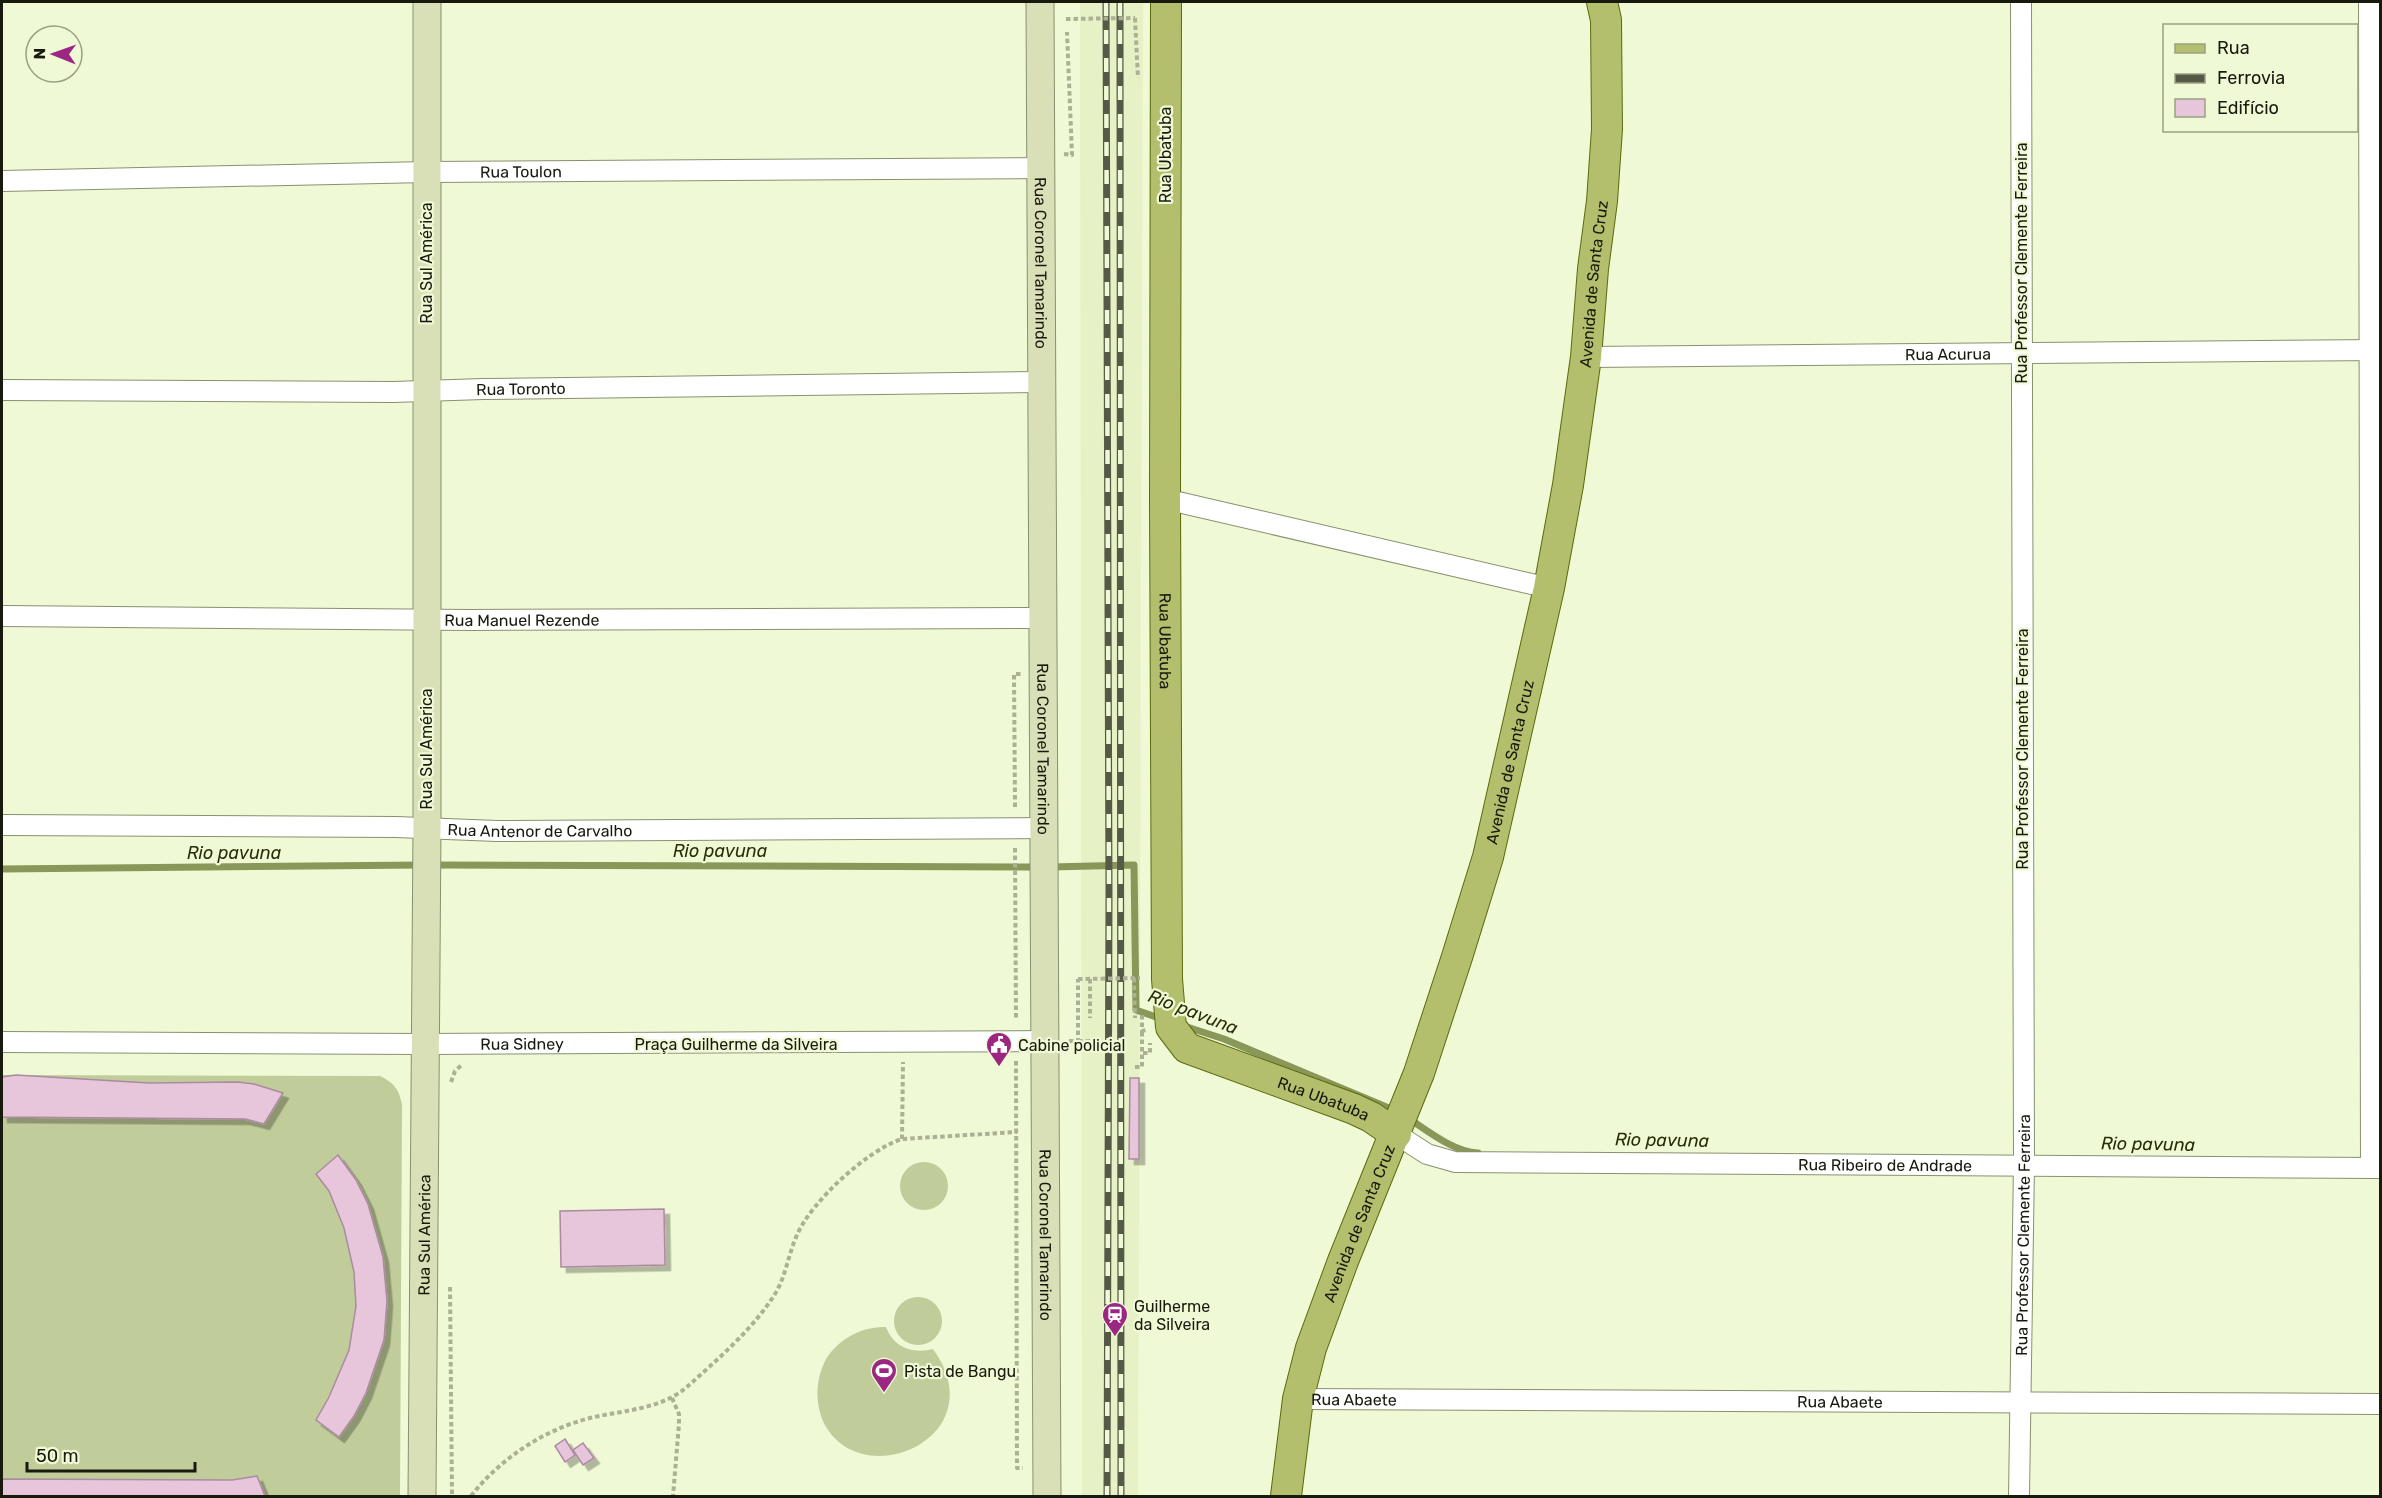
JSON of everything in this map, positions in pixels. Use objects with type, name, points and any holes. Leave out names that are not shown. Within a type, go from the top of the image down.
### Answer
[{"type":"main road","name":"Rua Ubatuba","points":[[1166,2],[1167,979],[1171,1028],[1186,1048],[1354,1109],[1371,1117],[1396,1134]]},
{"type":"main road","name":"Avenida de Santa Cruz","points":[[1286,1497],[1298,1399],[1311,1348],[1339,1272],[1419,1074],[1488,857],[1549,588],[1568,485],[1586,357],[1593,269],[1602,201],[1607,129],[1606,20],[1602,2]]},
{"type":"street","name":"Rua Sul América","points":[[422,1497],[427,828],[425,619],[427,2]]},
{"type":"street","name":"Rua Coronel Tamarindo","points":[[1040,2],[1047,1497]]},
{"type":"street","name":"Rua Professor Clemente Ferreira","points":[[2019,1497],[2024,1159],[2021,2]]},
{"type":"street","points":[[2369,2],[2374,350],[2374,1165]]},
{"type":"street","name":"Rua Toulon","points":[[2,181],[426,172],[1040,168]]},
{"type":"street","name":"Rua Acurua","points":[[1586,357],[2374,350]]},
{"type":"street","name":"Rua Toronto","points":[[2,390],[393,392],[1041,382]]},
{"type":"street","points":[[1165,499],[1549,588]]},
{"type":"street","name":"Rua Manuel Rezende","points":[[2,616],[425,619],[1042,618]]},
{"type":"street","name":"Rua Antenor de Carvalho","points":[[2,825],[427,828],[497,831],[1044,828]]},
{"type":"street","name":"Rua Sidney","points":[[2,1042],[425,1044],[1045,1041]]},
{"type":"street","name":"Rua Ribeiro de Andrade","points":[[1396,1134],[1427,1154],[1455,1162],[2024,1159],[2374,1165]]},
{"type":"street","name":"Rua Abaete","points":[[1298,1399],[2380,1404]]},
{"type":"path","points":[[1066,19],[1136,18]]},
{"type":"path","points":[[1134,978],[1135,1018]]},
{"type":"path","points":[[1078,1017],[1078,979],[1140,978]]},
{"type":"path","points":[[1090,979],[1090,1018]]},
{"type":"path","points":[[1135,1067],[1142,1067],[1142,1031]]},
{"type":"path","points":[[1078,1041],[1090,1041]]},
{"type":"path","points":[[902,1139],[904,1042]]},
{"type":"path","points":[[449,1091],[455,1071],[472,1059]]},
{"type":"path","points":[[1006,1061],[1019,1077],[1023,1480]]},
{"type":"path","points":[[471,1497],[486,1477],[500,1465],[538,1438],[562,1426],[672,1398],[721,1356],[763,1311],[785,1275],[796,1236],[806,1217],[844,1177],[891,1142],[902,1139],[1021,1132]]},
{"type":"path","points":[[450,1281],[452,1497]]},
{"type":"path","points":[[672,1398],[679,1414],[673,1497]]},
{"type":"shaded area","points":[[1080,2],[1143,2],[1138,1496],[1082,1496]]},
{"type":"shaded area","points":[[2,1075],[380,1076],[392,1084],[402,1105],[400,1496],[2,1496]]},
{"type":"shaded area","points":[[919,1162],[929,1162],[944,1172],[948,1186],[944,1200],[938,1206],[929,1210],[919,1210],[904,1200],[900,1191],[900,1181],[910,1166]]},
{"type":"shaded area","points":[[913,1297],[923,1297],[935,1304],[942,1316],[942,1326],[935,1338],[923,1345],[913,1345],[898,1334],[894,1326],[894,1316],[905,1301]]},
{"type":"shaded area","name":"Pista de Bangu","points":[[886,1327],[894,1340],[905,1348],[918,1351],[933,1349],[948,1381],[948,1409],[935,1432],[915,1447],[889,1455],[863,1454],[839,1442],[822,1419],[818,1404],[818,1382],[825,1361],[843,1341],[868,1329]]},
{"type":"building","points":[[16,1075],[149,1083],[238,1082],[254,1084],[283,1093],[264,1124],[245,1119],[2,1117],[2,1077]]},
{"type":"building","points":[[1130,1078],[1139,1078],[1139,1159],[1129,1159]]},
{"type":"building","points":[[338,1155],[356,1180],[368,1204],[383,1257],[387,1301],[384,1340],[366,1393],[354,1416],[339,1437],[316,1420],[329,1397],[349,1350],[356,1306],[354,1272],[344,1228],[329,1191],[316,1174]]},
{"type":"building","points":[[664,1209],[665,1265],[561,1267],[560,1211]]},
{"type":"building","points":[[565,1439],[575,1455],[565,1462],[555,1446]]},
{"type":"building","points":[[583,1443],[594,1458],[583,1465],[573,1450]]},
{"type":"building","points":[[257,1476],[265,1496],[2,1496],[2,1479],[232,1480]]},
{"type":"waterway","name":"Rio pavuna","points":[[2,869],[422,865]]},
{"type":"waterway","name":"Rio pavuna","points":[[433,865],[1040,867]]},
{"type":"waterway","name":"Rio pavuna","points":[[1051,867],[1134,865],[1136,1010],[1162,1019]]},
{"type":"waterway","name":"Rio pavuna","points":[[1184,1026],[1224,1039],[1396,1111]]},
{"type":"waterway","name":"Rio pavuna","points":[[1408,1118],[1451,1145],[1478,1153]]},
{"type":"railway","points":[[1106,2],[1109,896],[1107,1496]]},
{"type":"railway","points":[[1120,2],[1121,1496]]},
{"type":"place","name":"Cabine policial","points":[[999,1068]]},
{"type":"place","name":"Guilherme da Silveira","points":[[1115,1338]]},
{"type":"place","name":"Pista de Bangu","points":[[884,1394]]}]
